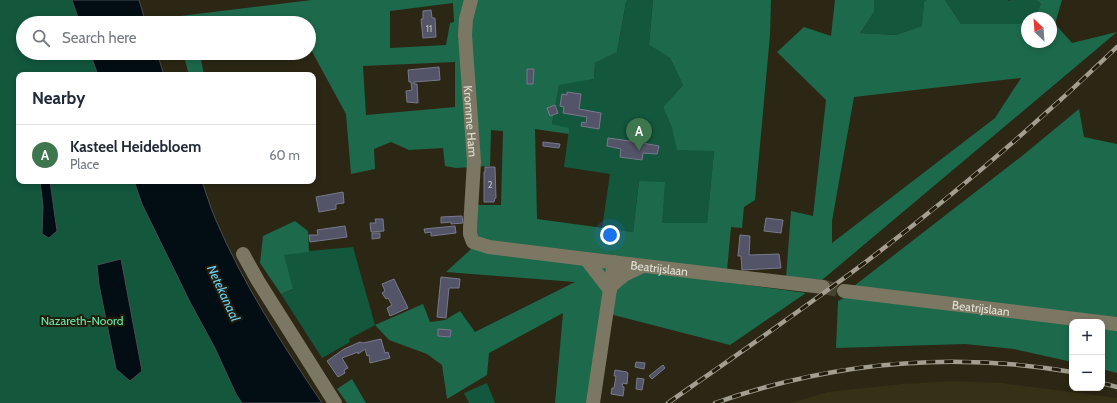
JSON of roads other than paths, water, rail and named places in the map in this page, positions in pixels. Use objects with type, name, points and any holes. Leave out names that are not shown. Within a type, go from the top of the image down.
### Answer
[{"type":"street","name":"Kromme Ham","points":[[471,0],[466,19],[465,35],[474,162],[470,228],[470,234],[473,242]]},
{"type":"street","name":"Beatrijslaan","points":[[473,242],[489,247],[823,287]]},
{"type":"street","points":[[243,254],[258,281],[335,403]]},
{"type":"street","points":[[586,259],[610,289],[624,275],[641,268],[644,265]]},
{"type":"street","name":"Beatrijslaan","points":[[593,403],[614,262]]},
{"type":"street","name":"Beatrijslaan","points":[[844,291],[1117,324]]},
{"type":"water","points":[[72,0],[139,0],[144,16],[78,16]]},
{"type":"water","points":[[93,60],[159,60],[163,72],[97,72]]},
{"type":"water","points":[[40,184],[50,184],[57,231],[49,238],[42,234],[43,206]]},
{"type":"water","name":"Netekanaal","points":[[135,184],[203,184],[215,218],[251,290],[278,336],[322,403],[242,403],[236,394],[215,348],[190,302],[142,204]]},
{"type":"water","points":[[121,259],[142,371],[130,381],[116,369],[99,285],[97,265]]},
{"type":"tunnel","points":[[823,287],[844,291]]},
{"type":"railway","points":[[668,403],[818,297],[932,210],[995,158],[1117,47]]},
{"type":"railway","points":[[715,403],[759,389],[803,378],[891,364],[981,362],[1069,372]]},
{"type":"railway","points":[[1105,384],[1117,387]]},
{"type":"place","name":"Kasteel Heidebloem","points":[[639,151]]},
{"type":"park label","name":"Nazareth-Noord","points":[[82,320]]}]
